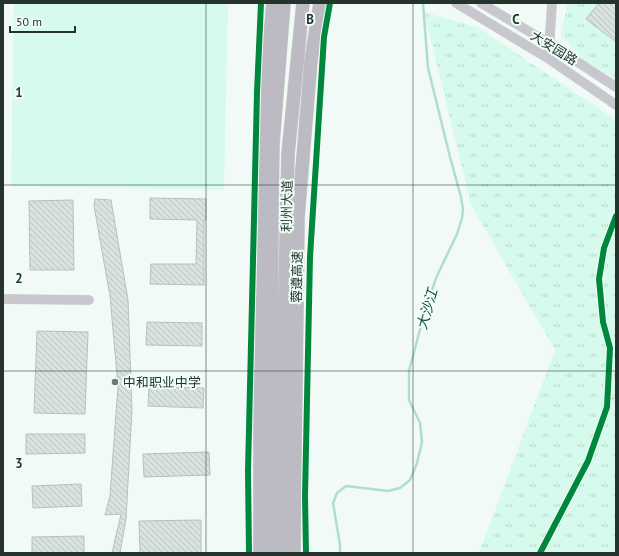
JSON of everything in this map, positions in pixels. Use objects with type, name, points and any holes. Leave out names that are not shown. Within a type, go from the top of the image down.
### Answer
[{"type":"highway","points":[[260,553],[262,180],[269,47],[273,3]]},
{"type":"highway","name":"利州大道","points":[[272,553],[273,144],[284,3]]},
{"type":"highway","name":"利州大道","points":[[284,553],[284,329],[288,154],[303,3]]},
{"type":"highway","name":"蓉遵高速","points":[[294,553],[298,218],[311,60],[320,3]]},
{"type":"street","name":"大安园路","points":[[456,3],[549,59],[616,105]]},
{"type":"street","points":[[480,3],[550,44],[616,87]]},
{"type":"street","points":[[549,59],[552,3]]},
{"type":"street","points":[[3,299],[89,300]]},
{"type":"path","points":[[607,407],[608,391]]},
{"type":"path","points":[[607,398],[616,398]]},
{"type":"green space","points":[[14,3],[228,3],[224,190],[11,186]]},
{"type":"green space","points":[[567,3],[616,3],[616,80],[582,58],[561,36]]},
{"type":"green space","points":[[424,12],[479,28],[616,120],[616,553],[479,553],[555,350],[471,205]]},
{"type":"building","points":[[599,3],[616,3],[616,42],[586,19]]},
{"type":"building","points":[[150,198],[206,199],[206,220],[204,220],[204,285],[150,284],[151,264],[196,264],[197,220],[150,219]]},
{"type":"building","points":[[95,199],[111,200],[128,300],[132,410],[126,519],[120,553],[112,553],[121,514],[105,515],[110,496],[118,386],[110,296],[94,206]]},
{"type":"building","points":[[73,200],[74,270],[30,270],[29,201]]},
{"type":"building","points":[[147,322],[202,323],[202,346],[146,345]]},
{"type":"building","points":[[37,331],[88,332],[85,414],[34,413]]},
{"type":"building","points":[[149,386],[204,388],[203,408],[148,406]]},
{"type":"building","points":[[26,434],[85,434],[85,453],[26,454]]},
{"type":"building","points":[[209,452],[210,475],[144,477],[143,454]]},
{"type":"building","points":[[81,484],[82,506],[33,508],[32,486]]},
{"type":"building","points":[[201,520],[201,553],[140,553],[139,521]]},
{"type":"building","points":[[84,536],[84,553],[32,553],[32,537]]},
{"type":"waterway","name":"大沙江","points":[[340,553],[333,503],[337,493],[346,486],[388,491],[400,488],[410,480],[417,463],[422,442],[420,423],[409,400],[409,371],[436,278],[457,234],[462,218],[463,209],[461,197],[428,68],[423,3]]},
{"type":"cycle path","points":[[249,553],[248,471],[257,92],[261,3]]},
{"type":"cycle path","points":[[306,553],[305,496],[310,257],[324,37],[330,3]]},
{"type":"cycle path","points":[[540,553],[588,461],[607,407],[610,348],[603,322],[599,279],[604,248],[616,216]]},
{"type":"place","name":"中和职业中学","points":[[115,382]]}]
